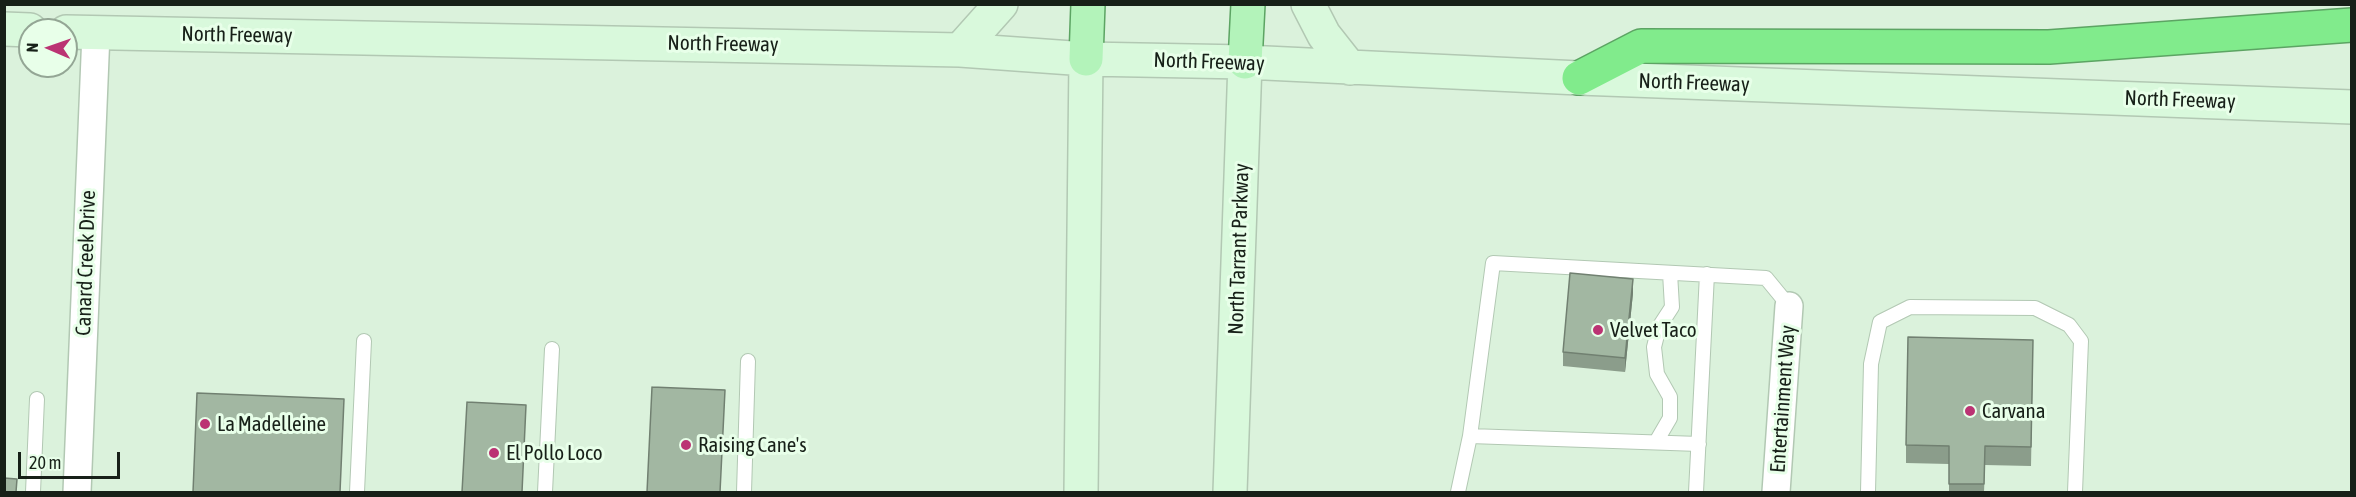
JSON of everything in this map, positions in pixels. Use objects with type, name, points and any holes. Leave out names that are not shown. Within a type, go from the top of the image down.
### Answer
[{"type":"highway","points":[[1579,78],[1641,46],[2049,47],[2352,25]]},
{"type":"main road","points":[[960,50],[1001,4]]},
{"type":"main road","points":[[1081,492],[1088,4]]},
{"type":"main road","name":"North Tarrant Parkway","points":[[1230,492],[1248,4]]},
{"type":"main road","points":[[1308,4],[1324,35],[1350,68]]},
{"type":"main road","name":"North Freeway","points":[[81,33],[960,50],[1086,59],[1245,62],[1579,78],[2352,107]]},
{"type":"street","name":"Canard Creek Drive","points":[[77,492],[81,33]]},
{"type":"street","name":"Entertainment Way","points":[[1776,492],[1789,306]]},
{"type":"lane","points":[[1458,492],[1470,436],[1493,263],[1767,278],[1789,306]]},
{"type":"lane","points":[[1656,442],[1670,418],[1670,398],[1657,374],[1654,347],[1659,327],[1672,307],[1671,273]]},
{"type":"lane","points":[[1696,492],[1707,274]]},
{"type":"lane","points":[[1868,492],[1871,364],[1880,322],[1910,307],[2035,308],[2069,326],[2081,341],[2075,492]]},
{"type":"lane","points":[[357,492],[364,341]]},
{"type":"lane","points":[[545,492],[552,349]]},
{"type":"lane","points":[[744,492],[748,361]]},
{"type":"lane","points":[[33,492],[37,399]]},
{"type":"lane","points":[[1470,436],[1699,444]]},
{"type":"building","name":"Velvet Taco","points":[[1570,273],[1633,279],[1625,358],[1563,352]]},
{"type":"building","name":"Carvana","points":[[1908,337],[2033,340],[2031,447],[1985,446],[1984,484],[1949,484],[1949,446],[1906,445]]},
{"type":"building","name":"Raising Cane's","points":[[652,387],[725,390],[720,492],[647,492]]},
{"type":"building","points":[[197,393],[344,399],[340,492],[193,492]]},
{"type":"building","name":"El Pollo Loco","points":[[467,402],[526,405],[522,492],[462,492]]},
{"type":"building","points":[[4,478],[17,479],[16,492],[4,492]]},
{"type":"place","name":"Velvet Taco","points":[[1598,330]]},
{"type":"place","name":"Carvana","points":[[1970,411]]},
{"type":"place","name":"La Madelleine","points":[[205,424]]},
{"type":"place","name":"Raising Cane's","points":[[686,445]]},
{"type":"place","name":"El Pollo Loco","points":[[494,453]]}]
